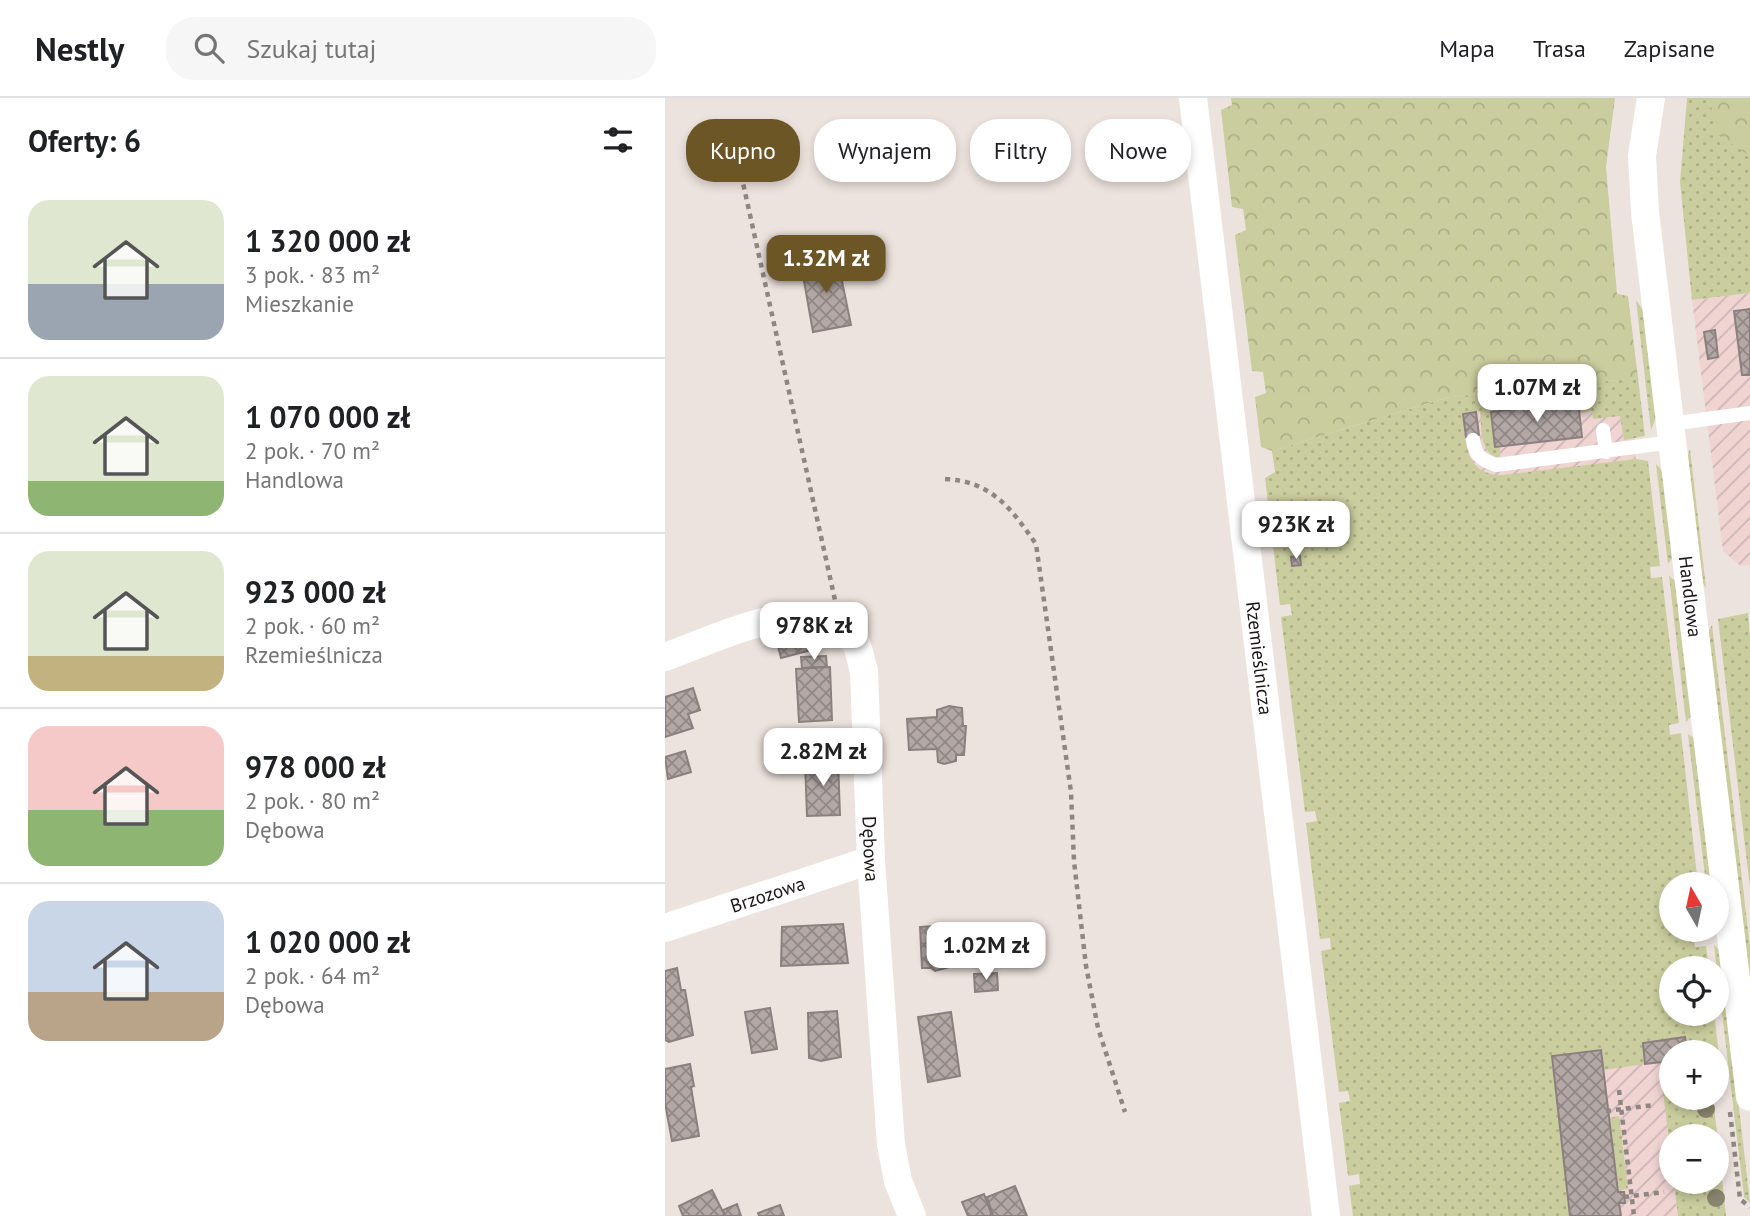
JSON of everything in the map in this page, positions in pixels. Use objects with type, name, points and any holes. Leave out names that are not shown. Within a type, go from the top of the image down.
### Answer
[{"type":"street","name":"Rzemieślnicza","points":[[1193,98],[1326,1216]]},
{"type":"street","name":"Handlowa","points":[[1651,98],[1642,156],[1645,212],[1750,1091]]},
{"type":"street","points":[[665,657],[776,619],[808,615],[837,625]]},
{"type":"street","name":"Dębowa","points":[[837,625],[856,645],[864,671],[871,860],[891,1145],[898,1181],[912,1216]]},
{"type":"street","name":"Brzozowa","points":[[665,928],[871,860]]},
{"type":"lane","points":[[1473,440],[1475,451],[1482,460],[1496,465],[1606,452],[1750,413]]},
{"type":"lane","points":[[1603,430],[1606,452]]},
{"type":"path","points":[[743,182],[834,588],[837,625]]},
{"type":"path","points":[[945,479],[968,480],[985,488],[1014,512],[1036,544],[1071,792],[1074,861],[1086,966],[1098,1028],[1125,1112]]},
{"type":"path","points":[[1619,1090],[1634,1216]]},
{"type":"path","points":[[1606,1111],[1654,1105]]},
{"type":"path","points":[[1624,1197],[1659,1193]]},
{"type":"shaded area","points":[[1750,293],[1750,565],[1741,566],[1723,551],[1692,300]]},
{"type":"shaded area","points":[[1627,379],[1636,459],[1465,482],[1449,397]]},
{"type":"shaded area","points":[[1667,1026],[1699,1026],[1684,1040],[1659,1040],[1659,1110],[1714,1110],[1716,1124],[1659,1124],[1659,1194],[1724,1194],[1726,1216],[1542,1216],[1533,1044]]},
{"type":"green space","points":[[1231,98],[1615,98],[1606,167],[1617,294],[1628,296],[1638,378],[1449,397],[1272,451],[1261,447],[1255,397],[1266,393],[1263,372],[1252,371],[1235,235],[1246,230],[1243,209],[1232,207],[1221,110],[1232,105]]},
{"type":"green space","points":[[1687,98],[1750,98],[1750,293],[1692,300],[1680,182]]},
{"type":"green space","points":[[1709,98],[1750,98],[1750,156],[1718,135]]},
{"type":"green space","points":[[1636,300],[1643,310],[1657,415],[1651,430]]},
{"type":"green space","points":[[1638,378],[1645,436],[1624,440],[1620,416],[1593,419],[1592,411],[1579,413],[1578,401],[1491,411],[1495,447],[1500,447],[1500,457],[1488,452],[1485,446],[1480,411],[1462,414],[1470,456],[1474,464],[1490,474],[1503,475],[1636,459],[1648,461],[1660,566],[1650,567],[1651,578],[1662,577],[1679,723],[1669,725],[1670,735],[1681,733],[1697,872],[1659,872],[1659,942],[1694,942],[1695,947],[1706,946],[1707,956],[1659,956],[1659,1026],[1716,1026],[1717,1040],[1685,1040],[1684,1037],[1643,1043],[1645,1064],[1603,1070],[1601,1051],[1552,1056],[1570,1216],[1353,1216],[1349,1186],[1360,1184],[1359,1174],[1348,1176],[1339,1103],[1350,1101],[1348,1091],[1339,1092],[1321,951],[1331,949],[1330,938],[1320,939],[1306,823],[1317,821],[1315,811],[1305,812],[1281,617],[1292,615],[1290,604],[1280,605],[1265,478],[1275,472],[1272,451],[1449,397]]},
{"type":"green space","points":[[1690,449],[1706,588],[1702,582],[1687,457]]},
{"type":"green space","points":[[1656,464],[1663,472],[1673,557],[1668,564]]},
{"type":"green space","points":[[1669,576],[1677,582],[1692,715],[1686,722]]},
{"type":"green space","points":[[1748,613],[1750,639],[1750,888],[1718,619]]},
{"type":"green space","points":[[1712,625],[1750,947],[1750,1006],[1708,632]]},
{"type":"green space","points":[[1688,734],[1696,740],[1712,872],[1705,872]]},
{"type":"green space","points":[[1714,945],[1721,951],[1722,956],[1715,956]]},
{"type":"green space","points":[[1729,1021],[1750,1203],[1744,1197],[1729,1071],[1729,1040],[1725,1040],[1724,1026],[1729,1026]]},
{"type":"green space","points":[[1665,1110],[1714,1110],[1716,1124],[1667,1124]]},
{"type":"green space","points":[[1619,1116],[1628,1189],[1618,1190],[1609,1118]]},
{"type":"green space","points":[[1675,1194],[1724,1194],[1726,1216],[1678,1216]]},
{"type":"building","points":[[837,257],[851,325],[813,332],[801,264]]},
{"type":"building","points":[[1750,309],[1750,375],[1742,375],[1734,311]]},
{"type":"building","points":[[1715,330],[1718,357],[1708,359],[1704,332]]},
{"type":"building","points":[[1578,401],[1582,437],[1495,447],[1491,412]]},
{"type":"building","points":[[1476,412],[1479,435],[1466,437],[1463,414]]},
{"type":"building","points":[[1300,556],[1301,565],[1292,566],[1291,557]]},
{"type":"building","points":[[810,635],[815,649],[781,658],[777,642]]},
{"type":"building","points":[[826,656],[827,667],[802,668],[801,657]]},
{"type":"building","points":[[830,667],[832,720],[799,722],[796,669]]},
{"type":"building","points":[[693,688],[700,710],[688,714],[693,728],[665,737],[665,697]]},
{"type":"building","points":[[949,706],[962,708],[963,726],[966,726],[964,755],[956,755],[956,761],[944,764],[938,762],[937,749],[909,750],[907,719],[937,717],[937,710]]},
{"type":"building","points":[[685,751],[691,772],[668,779],[665,757]]},
{"type":"building","points":[[838,760],[840,815],[807,816],[805,761]]},
{"type":"building","points":[[843,924],[848,963],[781,966],[782,927]]},
{"type":"building","points":[[950,925],[953,966],[935,971],[922,968],[920,927]]},
{"type":"building","points":[[677,968],[681,990],[685,990],[693,1035],[669,1042],[665,1040],[665,971]]},
{"type":"building","points":[[997,973],[998,990],[975,992],[974,974]]},
{"type":"building","points":[[770,1008],[777,1049],[752,1053],[745,1012]]},
{"type":"building","points":[[837,1011],[841,1057],[821,1061],[809,1058],[808,1013]]},
{"type":"building","points":[[951,1012],[960,1076],[928,1082],[918,1017]]},
{"type":"building","points":[[1685,1037],[1685,1040],[1664,1040]]},
{"type":"building","points":[[1659,1041],[1659,1062],[1645,1064],[1643,1043]]},
{"type":"building","points":[[1601,1050],[1618,1192],[1624,1192],[1625,1203],[1619,1203],[1621,1216],[1570,1216],[1552,1056]]},
{"type":"building","points":[[690,1064],[699,1136],[672,1141],[665,1103],[665,1069]]},
{"type":"building","points":[[1015,1186],[1027,1216],[993,1216],[987,1197]]},
{"type":"building","points":[[712,1190],[725,1216],[683,1216],[679,1206]]},
{"type":"building","points":[[984,1194],[992,1216],[968,1216],[962,1202]]},
{"type":"building","points":[[737,1204],[741,1216],[725,1216],[723,1210]]},
{"type":"building","points":[[780,1205],[784,1216],[759,1216],[758,1213]]}]
